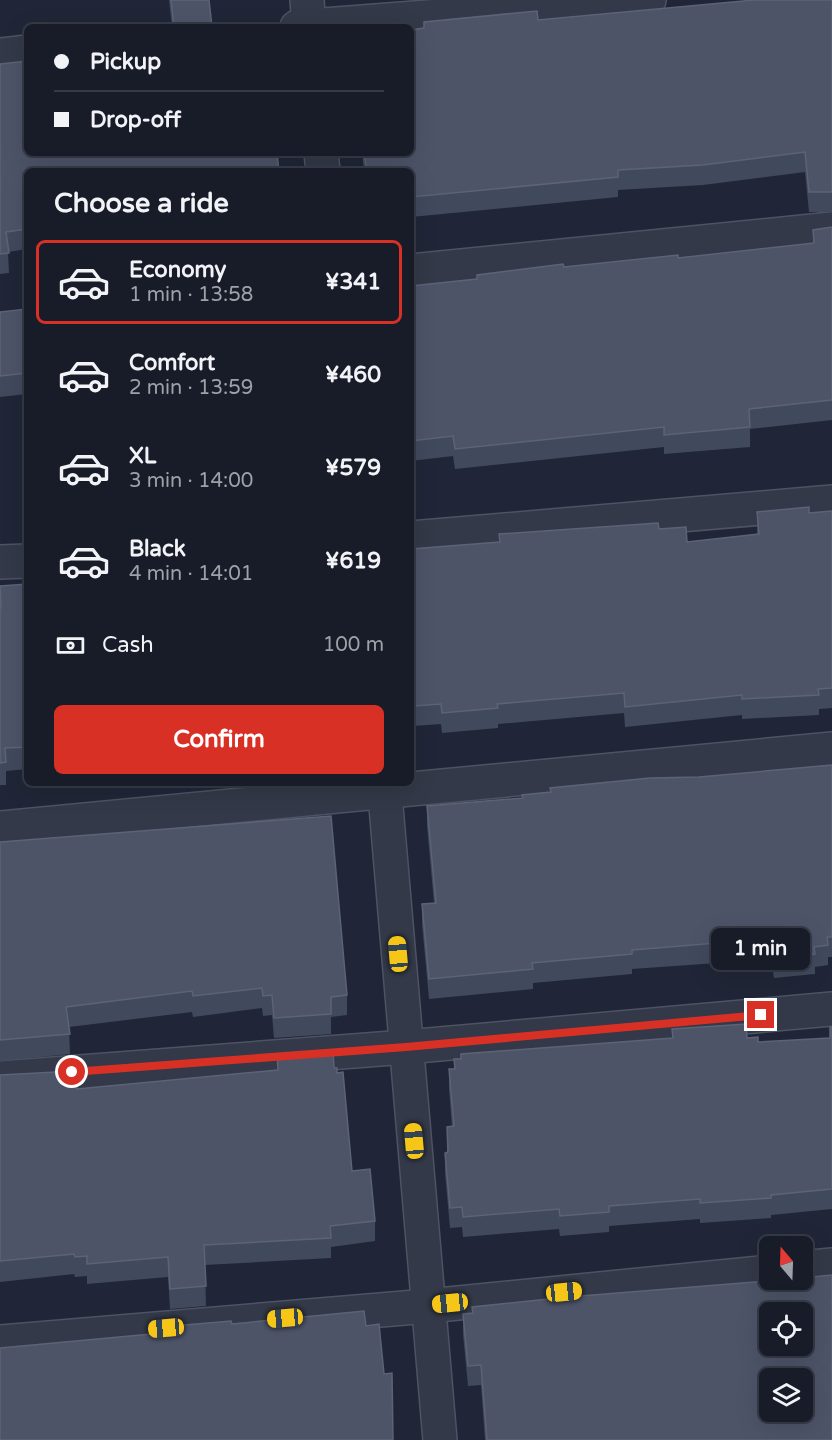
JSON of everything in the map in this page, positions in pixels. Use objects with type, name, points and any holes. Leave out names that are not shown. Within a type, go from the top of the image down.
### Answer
[{"type":"street","points":[[306,20],[649,0]]},
{"type":"street","points":[[0,55],[24,52]]},
{"type":"street","points":[[414,271],[832,229]]},
{"type":"street","points":[[414,538],[832,501]]},
{"type":"street","points":[[0,562],[24,561]]},
{"type":"street","points":[[414,785],[832,749]]},
{"type":"street","points":[[0,828],[385,787],[440,1440]]},
{"type":"street","points":[[0,1078],[406,1047],[832,1009]]},
{"type":"street","points":[[813,1267],[832,1265]]},
{"type":"street","points":[[0,1342],[428,1306],[759,1273]]},
{"type":"building","points":[[171,0],[209,0],[212,24],[174,24]]},
{"type":"building","points":[[754,0],[832,0],[832,192],[809,192],[805,152],[703,165],[618,170],[618,177],[414,197],[414,168],[366,168],[364,156],[414,156],[414,30],[424,28],[424,22],[537,11],[538,20]]},
{"type":"building","points":[[24,61],[24,156],[277,156],[279,168],[24,168],[24,229],[6,232],[9,253],[0,254],[0,64]]},
{"type":"building","points":[[832,227],[832,400],[749,409],[750,427],[664,435],[664,427],[455,449],[453,436],[414,441],[414,286],[477,279],[477,275],[563,264],[564,267],[678,255],[678,258],[814,243],[813,230]]},
{"type":"building","points":[[24,309],[24,373],[0,376],[0,312]]},
{"type":"building","points":[[809,507],[809,513],[832,511],[832,688],[818,689],[819,695],[742,699],[742,695],[625,707],[624,693],[497,704],[498,708],[442,713],[441,704],[414,706],[414,549],[500,542],[499,534],[658,523],[659,529],[686,527],[687,542],[759,534],[757,512]]},
{"type":"building","points":[[24,584],[24,747],[5,748],[6,762],[0,763],[1,608],[0,586]]},
{"type":"building","points":[[832,765],[832,937],[827,937],[828,945],[814,947],[815,954],[774,958],[772,945],[718,949],[717,943],[632,950],[632,954],[532,963],[533,969],[429,979],[422,904],[436,903],[427,806],[523,798],[522,795],[551,792],[550,788],[650,778],[699,777]]},
{"type":"building","points":[[331,816],[347,995],[331,997],[331,1014],[274,1018],[272,995],[263,996],[262,988],[193,996],[192,991],[66,1007],[70,1034],[0,1040],[0,842]]},
{"type":"building","points":[[746,1024],[747,1038],[758,1037],[758,1042],[830,1038],[830,1027],[832,1027],[832,1189],[771,1195],[771,1198],[700,1203],[700,1199],[609,1206],[609,1212],[560,1216],[559,1209],[463,1217],[462,1207],[450,1208],[445,1153],[448,1152],[447,1127],[454,1126],[449,1069],[455,1069],[454,1059],[461,1059],[461,1054],[673,1038],[672,1029]]},
{"type":"building","points":[[333,1051],[334,1068],[337,1068],[337,1073],[343,1072],[352,1171],[370,1169],[375,1221],[330,1226],[331,1238],[204,1245],[206,1286],[170,1289],[168,1257],[87,1264],[87,1256],[75,1257],[74,1254],[0,1261],[0,1075],[74,1071],[77,1089],[278,1070],[277,1055]]},
{"type":"building","points":[[832,1275],[832,1440],[487,1440],[481,1365],[468,1366],[463,1314],[473,1313],[472,1307],[759,1282],[759,1290],[813,1290],[813,1277]]},
{"type":"building","points":[[364,1311],[366,1326],[379,1324],[384,1374],[392,1373],[393,1440],[0,1440],[0,1348],[173,1332],[173,1326],[231,1321],[232,1324]]},
{"type":"route","points":[[72,1072],[406,1047],[761,1015]]}]
